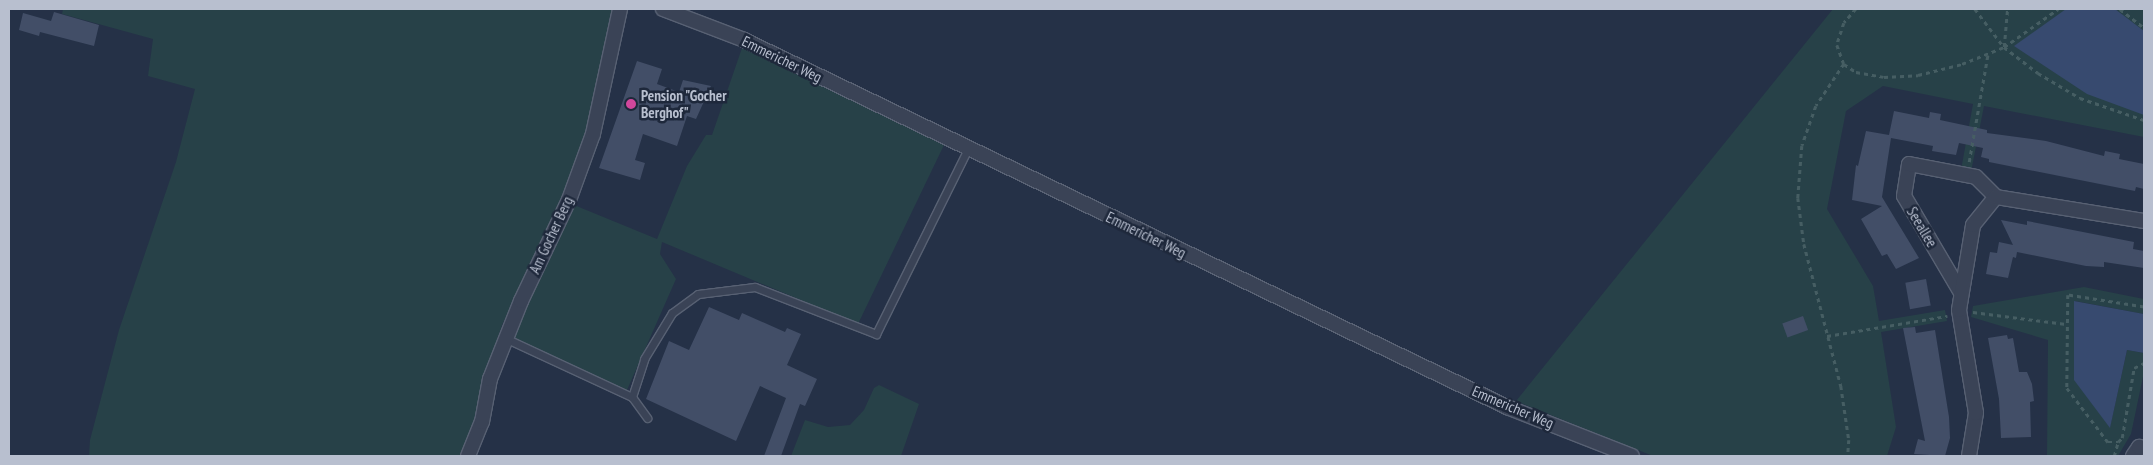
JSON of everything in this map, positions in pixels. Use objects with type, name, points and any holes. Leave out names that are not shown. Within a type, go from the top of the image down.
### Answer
[{"type":"street","name":"Am Gocher Berg","points":[[468,456],[482,422],[490,379],[521,301],[569,200],[593,134],[620,9]]},
{"type":"street","name":"Emmericher Weg","points":[[663,9],[744,40],[968,150],[1507,407],[1632,456]]},
{"type":"street","name":"Seeallee","points":[[1960,291],[1904,196],[1909,164],[1976,178],[1996,197]]},
{"type":"street","points":[[1970,456],[1976,413],[1959,312],[1960,291],[1973,225],[1996,197],[2144,221]]},
{"type":"street","points":[[2133,456],[2138,447],[2144,448]]},
{"type":"lane","points":[[632,397],[644,359],[672,313],[698,294],[755,287],[876,334],[968,150]]},
{"type":"lane","points":[[506,339],[632,397],[647,418]]},
{"type":"path","points":[[1856,9],[1844,23],[1837,45],[1844,64],[1856,72],[1884,76],[1918,75],[2004,47],[2058,9]]},
{"type":"path","points":[[1975,9],[2004,47],[2038,73],[2080,98],[2144,120]]},
{"type":"path","points":[[2004,47],[2007,9]]},
{"type":"path","points":[[2120,9],[2144,28]]},
{"type":"path","points":[[1966,175],[1988,53]]},
{"type":"path","points":[[1844,64],[1816,106],[1802,146],[1798,198],[1804,244],[1841,386],[1849,440],[1848,456]]},
{"type":"path","points":[[2118,442],[2108,442],[2102,436],[2067,388],[2066,324],[2068,295],[2144,308]]},
{"type":"path","points":[[1827,336],[1959,312],[2066,324]]},
{"type":"path","points":[[2114,456],[2118,442],[2122,438],[2134,368],[2144,362]]},
{"type":"green space","points":[[63,9],[612,9],[586,137],[558,209],[502,325],[483,385],[479,420],[464,456],[89,456],[90,440],[119,330],[176,162],[195,89],[148,76],[153,39],[62,14]]},
{"type":"green space","points":[[1833,9],[2144,9],[2144,137],[1984,106],[1971,172],[1961,170],[1973,104],[1883,86],[1846,111],[1827,209],[1873,286],[1879,321],[1945,310],[1947,321],[1881,332],[1896,427],[1887,456],[1653,456],[1516,401]]},
{"type":"green space","points":[[742,48],[944,145],[858,324],[662,242],[660,254],[676,279],[627,390],[515,338],[528,300],[574,205],[657,239],[687,166],[706,135],[712,135]]},
{"type":"green space","points":[[2084,287],[2144,299],[2144,314],[2075,301],[2110,427],[2127,350],[2144,353],[2144,372],[2131,434],[2118,456],[2047,456],[2048,340],[1971,317],[1973,306]]},
{"type":"green space","points":[[879,385],[919,404],[901,456],[791,456],[805,420],[828,427],[850,425],[864,410],[874,388]]},
{"type":"water","points":[[2066,9],[2115,9],[2144,31],[2144,115],[2087,94],[2014,46]]},
{"type":"water","points":[[2074,301],[2144,314],[2144,353],[2127,350],[2110,428],[2074,380]]},
{"type":"building","points":[[54,12],[99,25],[94,46],[40,32],[39,36],[19,30],[23,13],[51,21]]},
{"type":"building","points":[[637,61],[662,69],[657,84],[679,92],[683,80],[711,86],[696,119],[687,116],[677,146],[643,134],[635,160],[645,163],[640,180],[599,168]]},
{"type":"building","points":[[1894,111],[1929,118],[1930,112],[1941,114],[1940,120],[1987,130],[1987,133],[2046,141],[2104,156],[2105,151],[2120,154],[2119,159],[2144,164],[2144,189],[2136,187],[2135,191],[1989,162],[1989,159],[1981,157],[1983,148],[1959,143],[1956,155],[1932,151],[1933,146],[1891,138],[1882,197],[1919,258],[1896,269],[1887,254],[1882,256],[1861,219],[1882,206],[1852,200],[1856,165],[1858,166],[1866,131],[1889,135]]},
{"type":"building","points":[[2001,220],[2027,225],[2027,221],[2134,242],[2133,249],[2144,251],[2144,268],[2104,262],[2104,267],[2086,266],[2017,252],[2016,258],[2013,257],[2008,278],[1986,274],[1990,252],[1997,253],[1999,242],[2013,245]]},
{"type":"building","points":[[1926,279],[1931,306],[1910,309],[1905,283]]},
{"type":"building","points":[[709,307],[739,320],[742,313],[785,332],[787,328],[801,334],[787,365],[817,379],[805,406],[800,404],[781,456],[764,456],[786,398],[760,386],[736,441],[646,399],[669,341],[689,350]]},
{"type":"building","points":[[1803,316],[1808,330],[1787,338],[1782,324]]},
{"type":"building","points":[[1915,327],[1916,333],[1935,330],[1949,417],[1950,438],[1945,456],[1914,454],[1918,439],[1925,441],[1903,328]]},
{"type":"building","points":[[2007,335],[2008,339],[2013,338],[2019,372],[2027,372],[2032,384],[2034,401],[2030,402],[2031,437],[2001,438],[1999,399],[1988,338]]},
{"type":"place","name":"Pension \"Gocher Berghof\"","points":[[631,104]]}]
